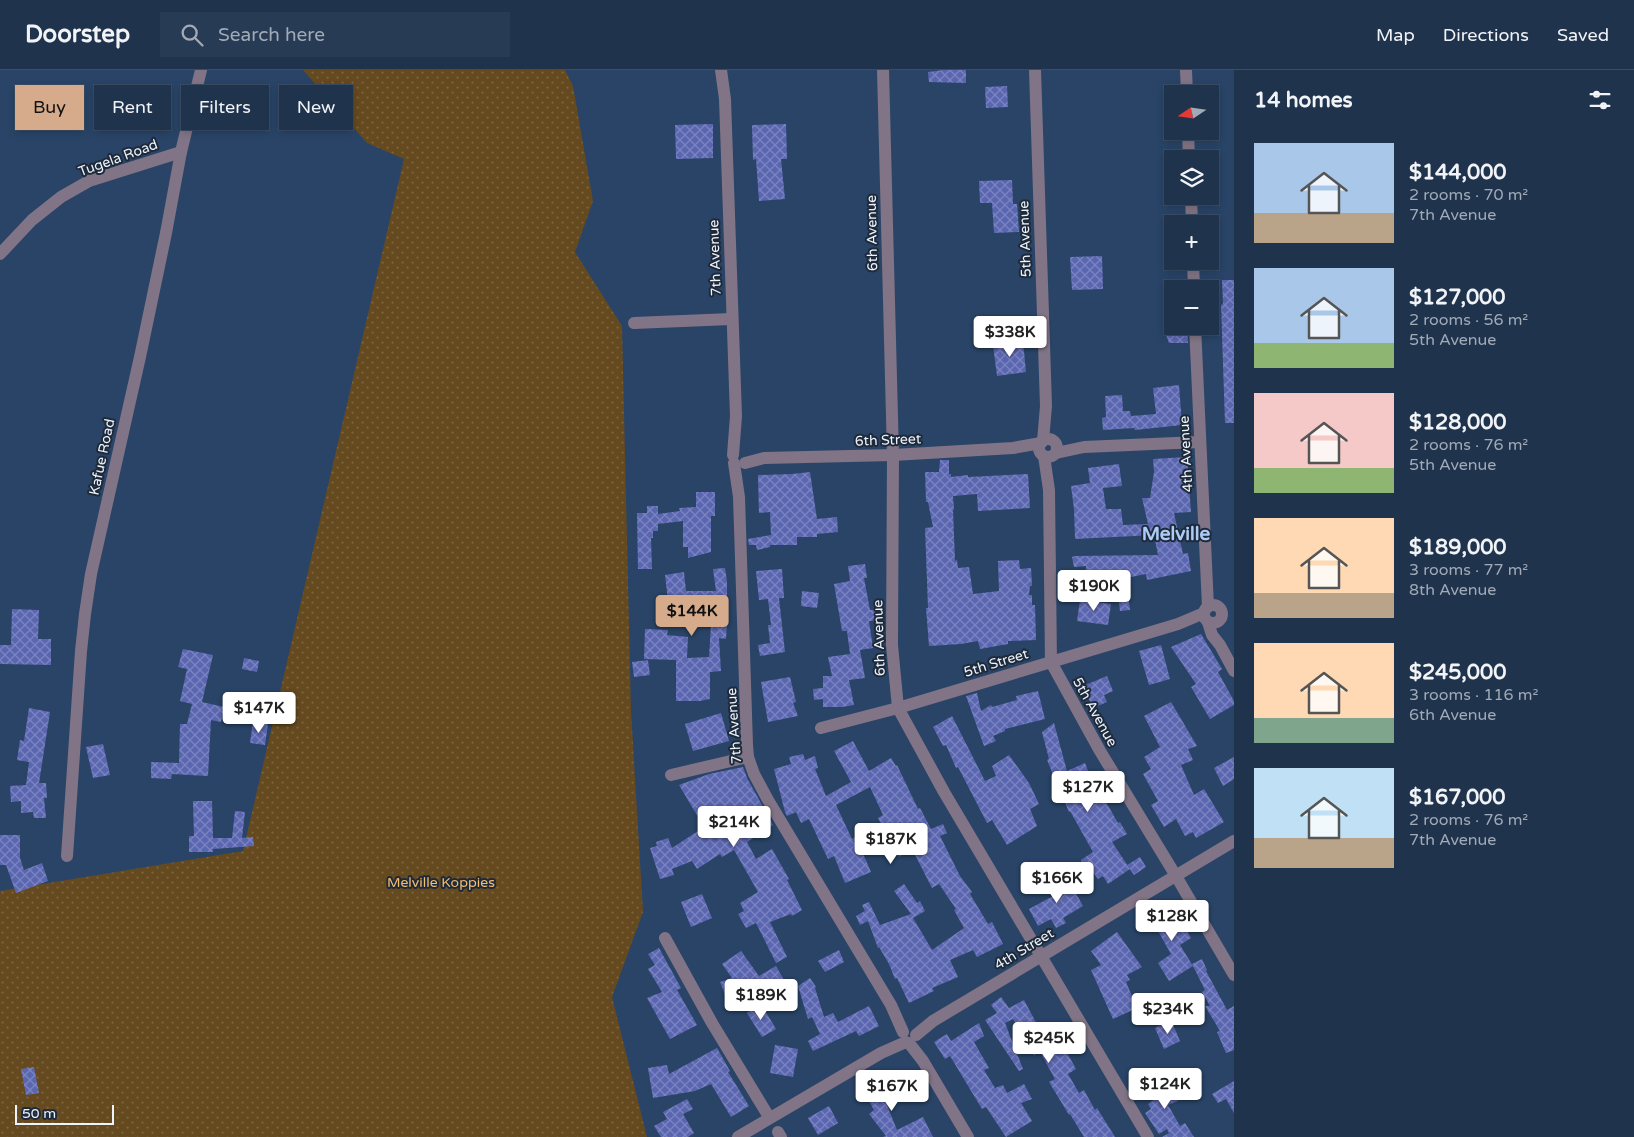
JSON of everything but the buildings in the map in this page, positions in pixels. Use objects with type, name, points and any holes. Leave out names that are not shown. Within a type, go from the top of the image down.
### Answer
[{"type":"street","name":"Kafue Road","points":[[67,856],[84,614],[91,574],[140,357],[181,152],[201,70]]},
{"type":"street","name":"7th Avenue","points":[[721,70],[725,99]]},
{"type":"street","name":"7th Avenue","points":[[727,70],[725,99],[736,416],[740,459],[739,497],[748,757],[754,774],[768,800],[968,1137]]},
{"type":"street","name":"6th Avenue","points":[[883,70],[893,455],[892,645],[898,708],[944,792],[1148,1137]]},
{"type":"street","name":"5th Avenue","points":[[1035,70],[1048,448],[1050,662],[1100,751],[1234,975]]},
{"type":"street","points":[[1186,70],[1187,85]]},
{"type":"street","name":"Tugela Road","points":[[0,254],[32,220],[61,197],[89,181],[181,152]]},
{"type":"street","points":[[634,323],[732,319]]},
{"type":"street","name":"4th Avenue","points":[[1195,335],[1207,580],[1212,614],[1212,635],[1220,645],[1234,672]]},
{"type":"street","name":"6th Street","points":[[740,459],[893,455],[1012,448],[1084,448],[1200,442]]},
{"type":"street","name":"5th Street","points":[[821,728],[898,708],[1234,607]]},
{"type":"street","name":"5th Street","points":[[1212,614],[1234,611]]},
{"type":"street","points":[[671,775],[748,757]]},
{"type":"street","name":"4th Street","points":[[738,1137],[1234,841]]},
{"type":"street","points":[[665,938],[712,1023],[769,1117]]},
{"type":"green space","name":"Melville Koppies","points":[[303,70],[565,70],[573,86],[593,201],[575,252],[622,326],[631,711],[643,912],[612,997],[647,1137],[0,1137],[0,891],[243,851],[404,159],[367,143],[353,127],[353,85],[316,85]]},
{"type":"district","name":"Melville","points":[[1176,534]]}]
